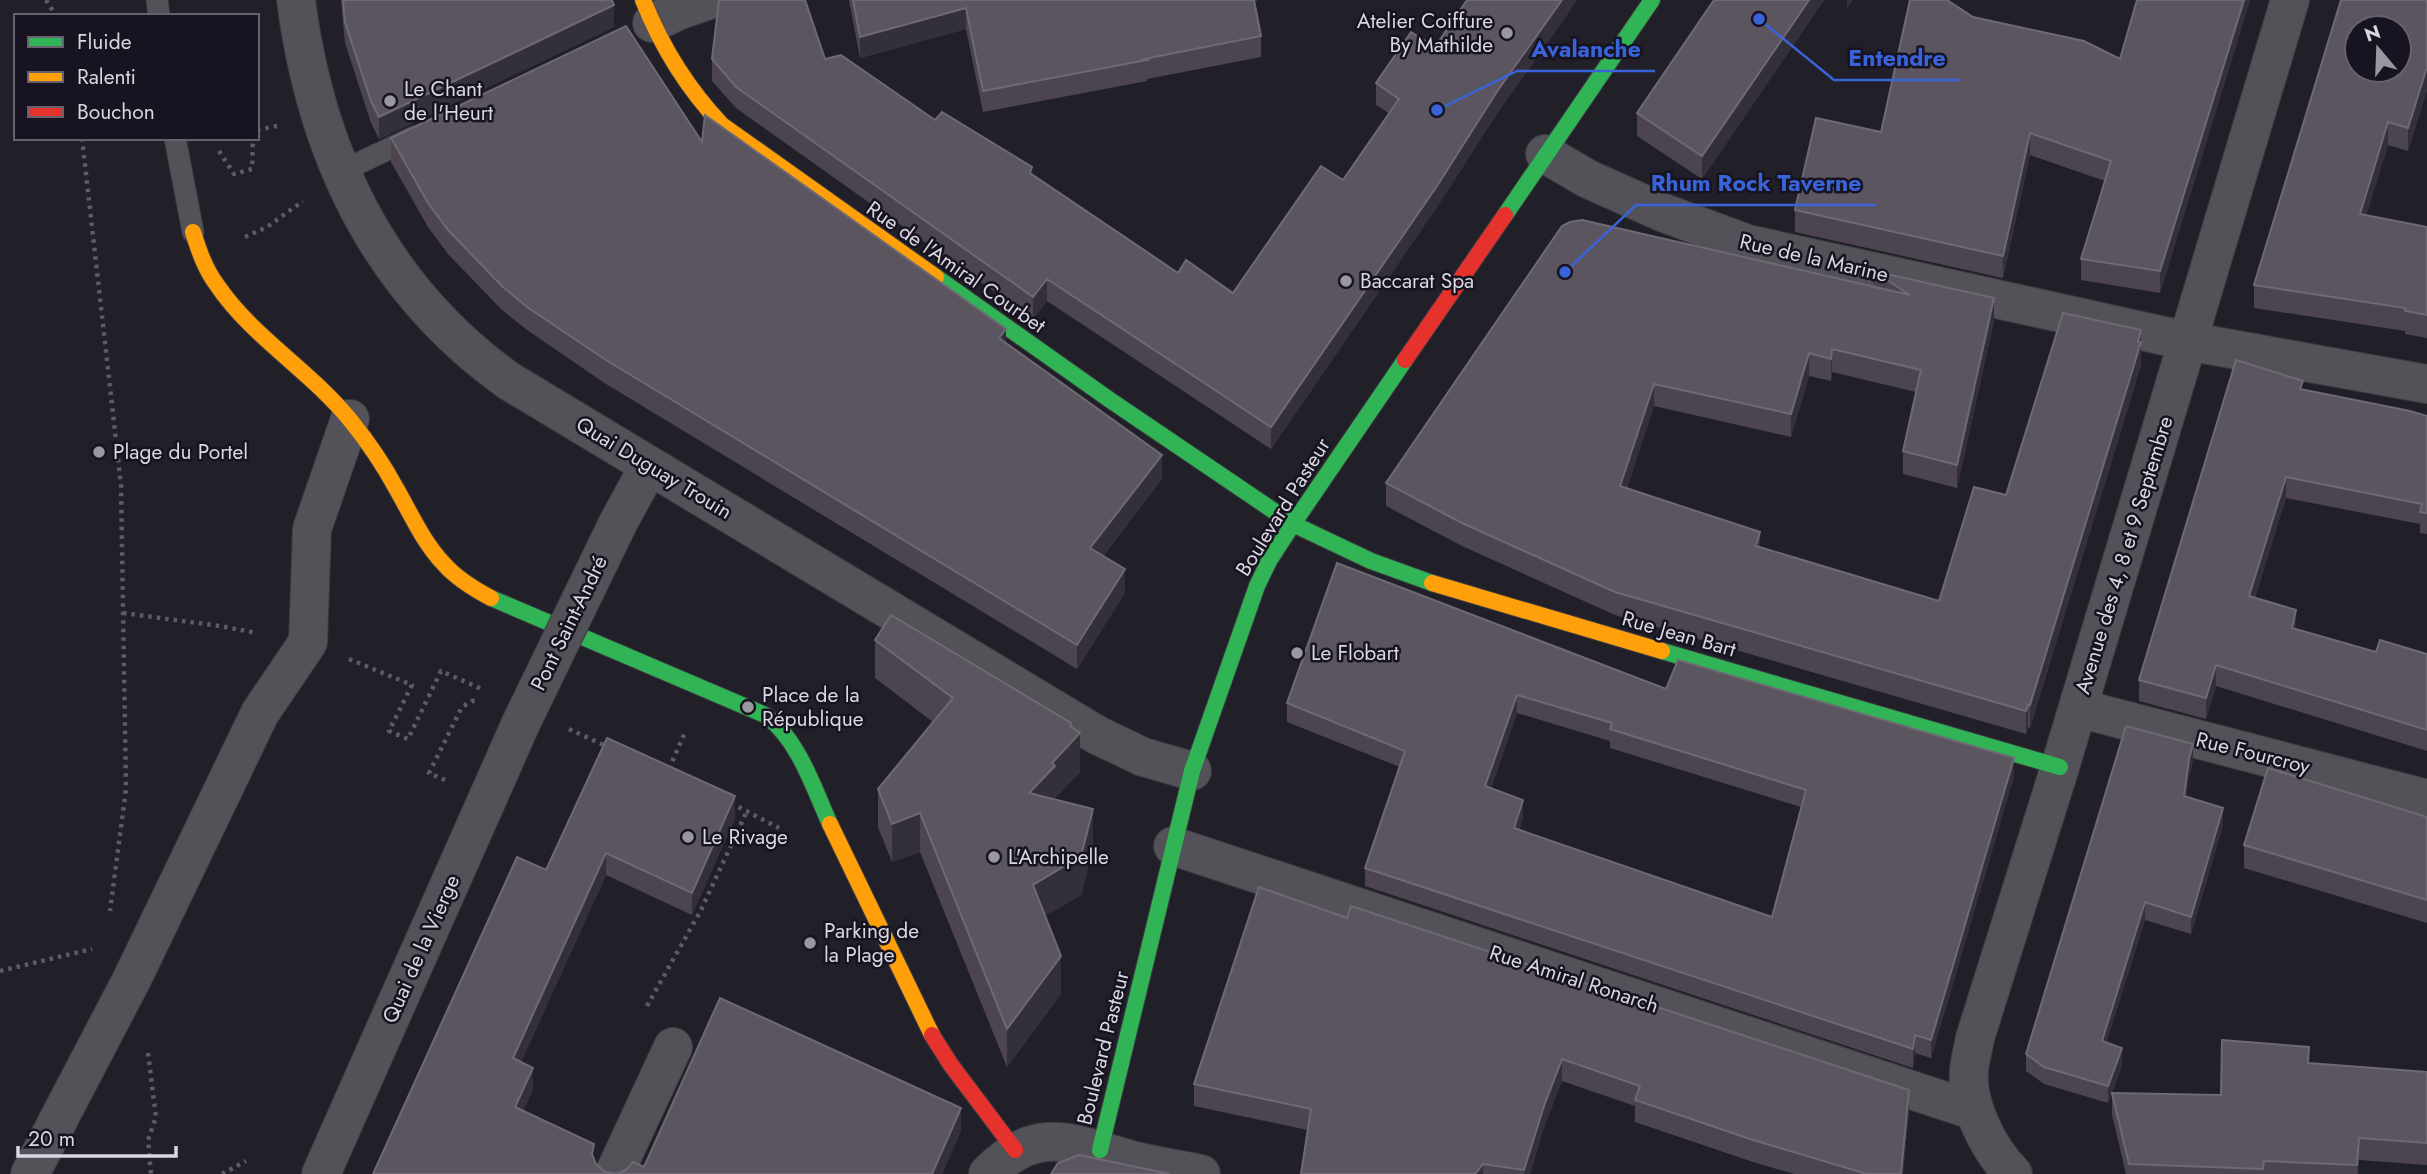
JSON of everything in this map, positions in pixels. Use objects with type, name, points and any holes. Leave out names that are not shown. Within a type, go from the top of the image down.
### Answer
[{"type":"street","name":"Quai Duguay Trouin","points":[[296,0],[312,93],[340,172],[365,222],[399,274],[432,314],[461,343],[509,381],[1097,735],[1143,757],[1192,771]]},
{"type":"street","points":[[645,18],[709,0]]},
{"type":"street","name":"Boulevard Pasteur","points":[[1100,1150],[1192,771],[1257,586],[1269,561],[1652,0]]},
{"type":"street","name":"Avenue des 4, 8 et 9 Septembre","points":[[2013,1174],[1988,1144],[1975,1111],[1969,1073],[1975,1038],[2078,708],[2290,0]]},
{"type":"street","name":"Rue de l'Amiral Courbet","points":[[645,18],[684,83],[722,125],[744,144],[1293,524]]},
{"type":"street","name":"Rue de la Marine","points":[[1545,154],[1588,178],[1664,213],[1748,244],[2187,341],[2427,384]]},
{"type":"street","points":[[193,232],[211,278],[239,316],[323,390],[351,419],[388,472],[419,532],[447,568],[465,583],[517,611],[757,711],[785,733],[934,1039],[951,1065],[1002,1162],[1037,1142],[1075,1143],[1135,1161],[1201,1174]]},
{"type":"street","points":[[30,1174],[132,979],[260,713],[308,642],[312,529],[351,419]]},
{"type":"street","name":"Pont Saint-André","points":[[520,723],[618,523],[649,466]]},
{"type":"street","name":"Rue Jean Bart","points":[[1293,524],[1371,561],[1462,593],[2060,767]]},
{"type":"street","name":"Rue Fourcroy","points":[[2078,708],[2427,799]]},
{"type":"street","name":"Quai de la Vierge","points":[[321,1174],[520,723]]},
{"type":"street","name":"Rue Amiral Ronarch","points":[[1173,846],[1975,1111]]},
{"type":"street","points":[[614,1174],[673,1047]]},
{"type":"lane","points":[[340,172],[429,130]]},
{"type":"lane","points":[[174,140],[193,232]]},
{"type":"path","points":[[259,130],[275,126]]},
{"type":"path","points":[[82,140],[121,485],[127,789],[111,895]]},
{"type":"path","points":[[217,147],[234,174],[252,169],[253,140]]},
{"type":"path","points":[[241,239],[267,227]]},
{"type":"path","points":[[123,613],[220,625],[308,642]]},
{"type":"path","points":[[387,674],[412,684],[389,731],[408,740],[441,671],[486,691]]},
{"type":"path","points":[[429,773],[462,707],[472,701],[481,701]]},
{"type":"path","points":[[592,740],[618,752]]},
{"type":"path","points":[[724,800],[787,834]]},
{"type":"path","points":[[673,1047],[683,1029],[646,1008],[701,909],[747,811]]},
{"type":"path","points":[[0,971],[94,949]]},
{"type":"path","points":[[149,1059],[156,1117],[148,1140],[151,1174]]},
{"type":"path","points":[[222,1174],[246,1161]]},
{"type":"building","points":[[343,0],[612,0],[614,5],[379,117],[371,101],[345,22]]},
{"type":"building","points":[[719,0],[805,0],[825,59],[841,55],[935,120],[942,112],[1032,167],[1030,173],[1178,273],[1186,260],[1233,293],[1321,166],[1343,180],[1399,99],[1376,83],[1411,32],[1435,47],[1467,0],[1562,0],[1498,90],[1437,186],[1271,427],[1047,279],[1033,297],[736,87],[712,59]]},
{"type":"building","points":[[853,0],[1254,0],[1261,36],[983,91],[966,8],[860,37]]},
{"type":"building","points":[[1714,0],[1809,0],[1702,156],[1637,113]]},
{"type":"building","points":[[1910,0],[1947,0],[1973,17],[2084,41],[2120,59],[2137,0],[2244,0],[2160,271],[2081,259],[2111,161],[2030,133],[2003,256],[1795,210],[1816,118],[1881,132]]},
{"type":"building","points":[[2341,0],[2427,0],[2427,67],[2408,128],[2388,122],[2360,214],[2427,227],[2427,315],[2405,311],[2405,308],[2254,285]]},
{"type":"building","points":[[626,26],[702,142],[705,115],[1006,329],[999,338],[1162,455],[1090,548],[1125,569],[1077,645],[606,360],[527,307],[502,286],[448,230],[428,203],[391,138]]},
{"type":"building","points":[[1582,220],[1910,295],[1873,271],[1994,298],[1957,465],[1903,451],[1921,370],[1832,349],[1831,359],[1809,353],[1791,414],[1654,384],[1620,486],[1760,532],[1756,546],[1939,601],[1974,487],[2006,495],[2063,313],[2141,330],[2138,342],[2141,342],[2026,711],[1615,592],[1462,523],[1386,483],[1562,226]]},
{"type":"building","points":[[2236,360],[2303,381],[2300,389],[2427,416],[2427,513],[2420,512],[2422,504],[2286,477],[2249,596],[2296,610],[2292,628],[2376,652],[2380,640],[2427,654],[2427,730],[2216,665],[2206,698],[2139,680]]},
{"type":"building","points":[[1337,563],[1666,689],[1678,660],[2014,758],[1931,1040],[1915,1035],[1913,1049],[1365,868],[1405,751],[1287,703]],"holes":[[[1517,695],[1612,723],[1610,729],[1806,790],[1772,917],[1514,828],[1523,800],[1485,786]]]},
{"type":"building","name":"L'Archipelle","points":[[891,615],[1071,723],[1070,726],[1080,733],[1052,763],[1055,766],[1029,793],[1093,809],[1081,856],[1033,885],[1061,956],[1007,1029],[920,813],[892,824],[878,789],[953,698],[875,640]]},
{"type":"building","points":[[2126,726],[2193,744],[2184,796],[2223,808],[2191,917],[2145,902],[2102,1041],[2122,1048],[2108,1086],[2044,1067],[2026,1054]]},
{"type":"building","points":[[607,738],[735,796],[692,893],[606,853],[513,1058],[533,1068],[515,1107],[594,1144],[592,1154],[596,1164],[605,1172],[617,1174],[373,1174],[517,857],[546,870]]},
{"type":"building","points":[[2268,768],[2427,817],[2427,900],[2244,845]]},
{"type":"building","points":[[1259,887],[1347,918],[1351,906],[1909,1090],[1901,1174],[1867,1174],[1753,1140],[1635,1100],[1640,1086],[1562,1059],[1524,1170],[1483,1164],[1475,1174],[1301,1174],[1311,1109],[1194,1084]]},
{"type":"building","points":[[720,998],[961,1108],[932,1174],[617,1174],[626,1170],[633,1162],[644,1167]]},
{"type":"building","points":[[2222,1040],[2309,1047],[2308,1063],[2427,1072],[2427,1143],[2359,1138],[2357,1165],[2264,1161],[2263,1169],[2129,1164],[2112,1093],[2221,1095]]},
{"type":"building","points":[[1079,1155],[1170,1174],[1051,1174],[1058,1163]]},
{"type":"traffic: fast","points":[[1505,215],[1652,0]]},
{"type":"traffic: fast","points":[[936,277],[1110,400],[1293,524],[1371,561],[1432,583]]},
{"type":"traffic: fast","points":[[1100,1150],[1192,771],[1257,586],[1269,561],[1293,524],[1405,360]]},
{"type":"traffic: fast","points":[[491,598],[765,715],[777,725],[796,751],[830,824]]},
{"type":"traffic: fast","points":[[1662,651],[2060,767]]},
{"type":"traffic: slow","points":[[643,0],[676,67],[722,125],[936,277]]},
{"type":"traffic: slow","points":[[193,232],[209,273],[231,304],[351,421],[381,462],[424,537],[444,564],[466,583],[491,598]]},
{"type":"traffic: slow","points":[[1432,583],[1662,651]]},
{"type":"traffic: slow","points":[[830,824],[932,1035]]},
{"type":"traffic: jam","points":[[1405,360],[1505,215]]},
{"type":"traffic: jam","points":[[932,1035],[951,1065],[1015,1150]]},
{"type":"place","name":"Entendre","points":[[1759,19]]},
{"type":"place","name":"Atelier Coiffure By Mathilde","points":[[1507,33]]},
{"type":"place","name":"Le Chant de l'Heurt","points":[[390,101]]},
{"type":"place","name":"Avalanche","points":[[1437,110]]},
{"type":"place","name":"Rhum Rock Taverne","points":[[1565,272]]},
{"type":"place","name":"Baccarat Spa","points":[[1346,281]]},
{"type":"place","name":"Plage du Portel","points":[[99,452]]},
{"type":"place","name":"Le Flobart","points":[[1297,653]]},
{"type":"place","name":"Place de la République","points":[[748,707]]},
{"type":"place","name":"Le Rivage","points":[[688,837]]},
{"type":"place","name":"L'Archipelle","points":[[994,857]]},
{"type":"place","name":"Parking de la Plage","points":[[810,943]]}]
